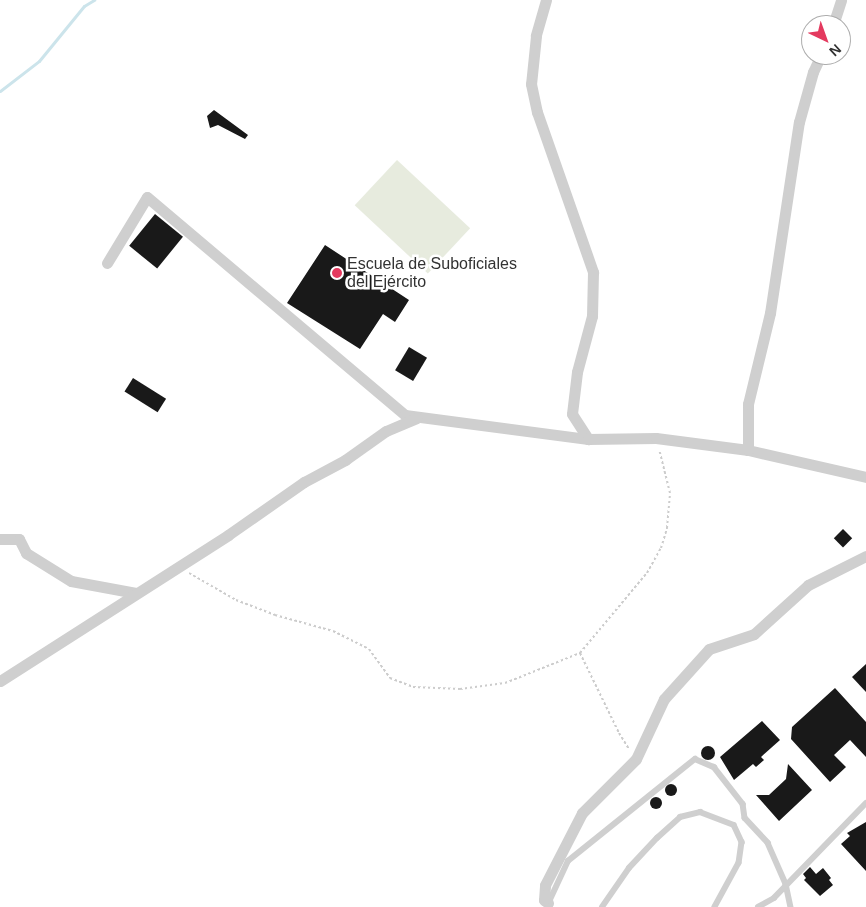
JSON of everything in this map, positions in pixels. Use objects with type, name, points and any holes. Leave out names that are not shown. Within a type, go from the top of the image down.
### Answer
[{"type":"street","points":[[546,0],[536,36],[531,84],[537,112],[593,272],[592,316],[577,372],[572,414],[588,439]]},
{"type":"street","points":[[836,15],[841,0]]},
{"type":"street","points":[[748,450],[748,404],[770,312],[798,122],[816,65]]},
{"type":"street","points":[[107,263],[147,197],[406,415],[588,439],[656,438],[748,450],[866,477]]},
{"type":"street","points":[[0,681],[178,567],[304,482],[345,460],[386,431],[418,417]]},
{"type":"street","points":[[0,539],[19,539],[26,553],[71,581],[136,593]]},
{"type":"street","points":[[549,905],[544,900],[545,885],[582,813],[636,759],[664,699],[709,649],[754,634],[808,585],[866,556]]},
{"type":"lane","points":[[549,905],[568,861],[695,759],[714,767],[743,804],[745,818],[768,844],[786,884],[791,907]]},
{"type":"lane","points":[[758,907],[774,898],[866,803]]},
{"type":"lane","points":[[602,907],[629,868],[680,817],[700,812],[734,825],[742,842],[739,863],[715,907]]},
{"type":"lane","points":[[734,825],[745,818]]},
{"type":"path","points":[[178,567],[236,600],[275,615],[333,631],[369,649],[390,678],[413,686],[460,689],[505,683],[580,653],[646,573],[661,548],[667,528],[670,493],[656,438]]},
{"type":"path","points":[[580,653],[618,733],[636,759]]},
{"type":"shaded area","points":[[397,160],[470,228],[428,274],[355,205]]},
{"type":"building","points":[[214,110],[248,135],[245,139],[218,125],[210,128],[207,116]]},
{"type":"building","points":[[155,214],[183,237],[157,269],[129,246]]},
{"type":"building","name":"Escuela de Suboficiales del Ejército","points":[[325,245],[409,300],[395,322],[383,314],[360,349],[287,303]]},
{"type":"building","points":[[409,347],[427,358],[413,381],[395,370]]},
{"type":"building","points":[[133,378],[166,399],[158,412],[125,392]]},
{"type":"building","points":[[843,529],[852,538],[843,547],[834,538]]},
{"type":"building","points":[[866,664],[866,692],[852,677]]},
{"type":"building","points":[[835,688],[866,722],[866,757],[850,740],[834,755],[846,767],[830,782],[791,739],[792,727]]},
{"type":"building","points":[[762,721],[780,740],[761,757],[764,760],[756,767],[753,764],[734,780],[720,757]]},
{"type":"building","points":[[705,746],[711,746],[715,753],[711,760],[705,760],[701,756],[701,750]]},
{"type":"building","points":[[788,764],[812,790],[779,821],[756,795],[769,795],[786,779]]},
{"type":"building","points":[[669,784],[673,784],[677,790],[673,796],[669,796],[665,792],[665,788]]},
{"type":"building","points":[[654,797],[658,797],[662,803],[658,809],[654,809],[650,805],[650,801]]},
{"type":"building","points":[[866,822],[866,871],[841,844],[850,836],[847,833]]},
{"type":"building","points":[[810,867],[816,874],[823,868],[831,878],[829,880],[833,885],[820,896],[804,880],[806,878],[803,874]]},
{"type":"waterway","points":[[0,91],[39,61],[84,6],[94,0]]},
{"type":"place","name":"Escuela de Suboficiales del Ejército","points":[[337,273]]}]
